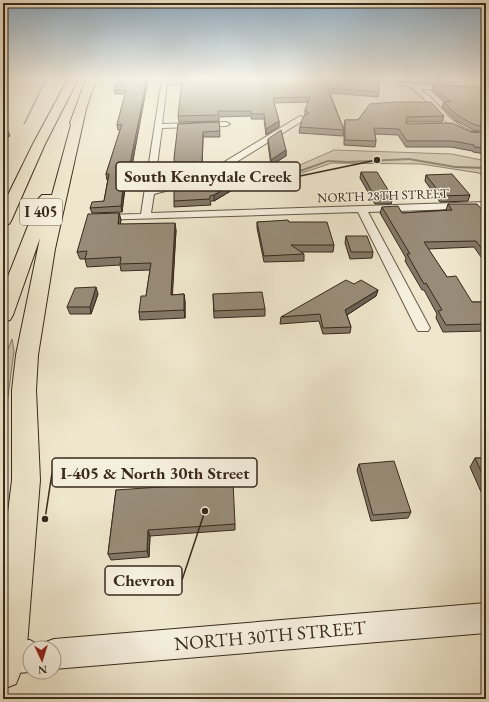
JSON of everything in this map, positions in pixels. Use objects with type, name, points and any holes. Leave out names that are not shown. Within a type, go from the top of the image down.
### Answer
[{"type":"highway","points":[[3,193],[61,112]]},
{"type":"highway","name":"I 405","points":[[3,221],[39,144],[61,112]]},
{"type":"highway","name":"I 405","points":[[3,315],[68,112]]},
{"type":"highway","points":[[11,661],[26,480],[24,390],[27,355],[71,112]]},
{"type":"street","points":[[146,215],[161,112]]},
{"type":"street","points":[[439,112],[453,125],[467,134],[486,136]]},
{"type":"street","points":[[149,192],[174,186],[219,169],[303,118]]},
{"type":"street","points":[[159,126],[226,124]]},
{"type":"street","points":[[438,126],[453,125]]},
{"type":"street","name":"NORTH 28TH STREET","points":[[89,218],[486,205]]},
{"type":"street","points":[[361,208],[423,328]]},
{"type":"street","name":"NORTH 30TH STREET","points":[[62,653],[486,618]]},
{"type":"shaded area","points":[[334,150],[452,154],[486,161],[486,179],[479,173],[421,164],[332,163],[299,174],[284,172]]},
{"type":"shaded area","points":[[12,339],[14,351],[3,435],[3,362]]},
{"type":"building","points":[[120,112],[140,112],[131,159],[127,173],[125,173],[121,206],[90,208],[92,202],[104,201],[109,174],[106,174],[122,124],[117,125]]},
{"type":"building","points":[[178,112],[218,112],[219,115],[178,116]]},
{"type":"building","points":[[251,112],[277,112],[279,121],[266,129],[264,114],[251,114]]},
{"type":"building","points":[[307,112],[337,112],[344,130],[300,127],[303,117],[309,113]]},
{"type":"building","points":[[364,112],[440,112],[444,116],[407,117],[406,123],[452,123],[471,132],[486,133],[486,148],[474,147],[474,145],[453,141],[407,141],[399,129],[374,128],[376,141],[345,140],[345,120],[358,120]]},
{"type":"building","points":[[454,112],[486,112],[486,127],[475,125],[458,116]]},
{"type":"building","points":[[219,122],[220,131],[203,132],[202,165],[175,175],[174,158],[178,124]]},
{"type":"building","points":[[281,130],[286,150],[271,160],[268,139]]},
{"type":"building","points":[[219,171],[239,180],[210,196],[210,199],[174,201],[174,184],[202,174],[202,178]]},
{"type":"building","points":[[361,172],[377,172],[393,198],[376,199]]},
{"type":"building","points":[[452,174],[470,195],[442,196],[426,175]]},
{"type":"building","points":[[448,204],[477,204],[484,212],[486,212],[486,254],[476,241],[424,242],[447,277],[456,276],[472,302],[486,302],[486,324],[446,325],[438,311],[442,310],[426,283],[424,284],[407,254],[410,254],[382,207],[398,206],[402,213],[452,210]]},
{"type":"building","points":[[119,213],[118,224],[175,223],[171,295],[184,294],[184,310],[139,312],[141,296],[146,296],[151,263],[120,264],[121,257],[85,259],[87,251],[77,252],[88,214]]},
{"type":"building","points":[[288,220],[289,222],[327,222],[334,245],[291,245],[304,254],[264,256],[257,222]]},
{"type":"building","points":[[346,236],[367,236],[373,252],[351,252]]},
{"type":"building","points":[[346,280],[354,284],[361,280],[378,290],[345,310],[351,327],[323,328],[320,314],[281,317]]},
{"type":"building","points":[[96,287],[90,307],[67,307],[75,288]]},
{"type":"building","points":[[262,292],[265,309],[214,311],[213,294]]},
{"type":"building","points":[[475,458],[486,458],[486,482]]},
{"type":"building","points":[[394,461],[411,512],[373,515],[359,464]]},
{"type":"building","points":[[233,482],[235,524],[148,530],[147,551],[108,554],[116,490]]},
{"type":"waterway","points":[[24,124],[30,112]]},
{"type":"waterway","points":[[285,176],[328,161],[348,162],[409,159],[455,167],[486,168]]},
{"type":"place","name":"South Kennydale Creek","points":[[377,160]]},
{"type":"place","name":"Chevron","points":[[205,511]]},
{"type":"place","name":"I-405 & North 30th Street","points":[[45,519]]}]
